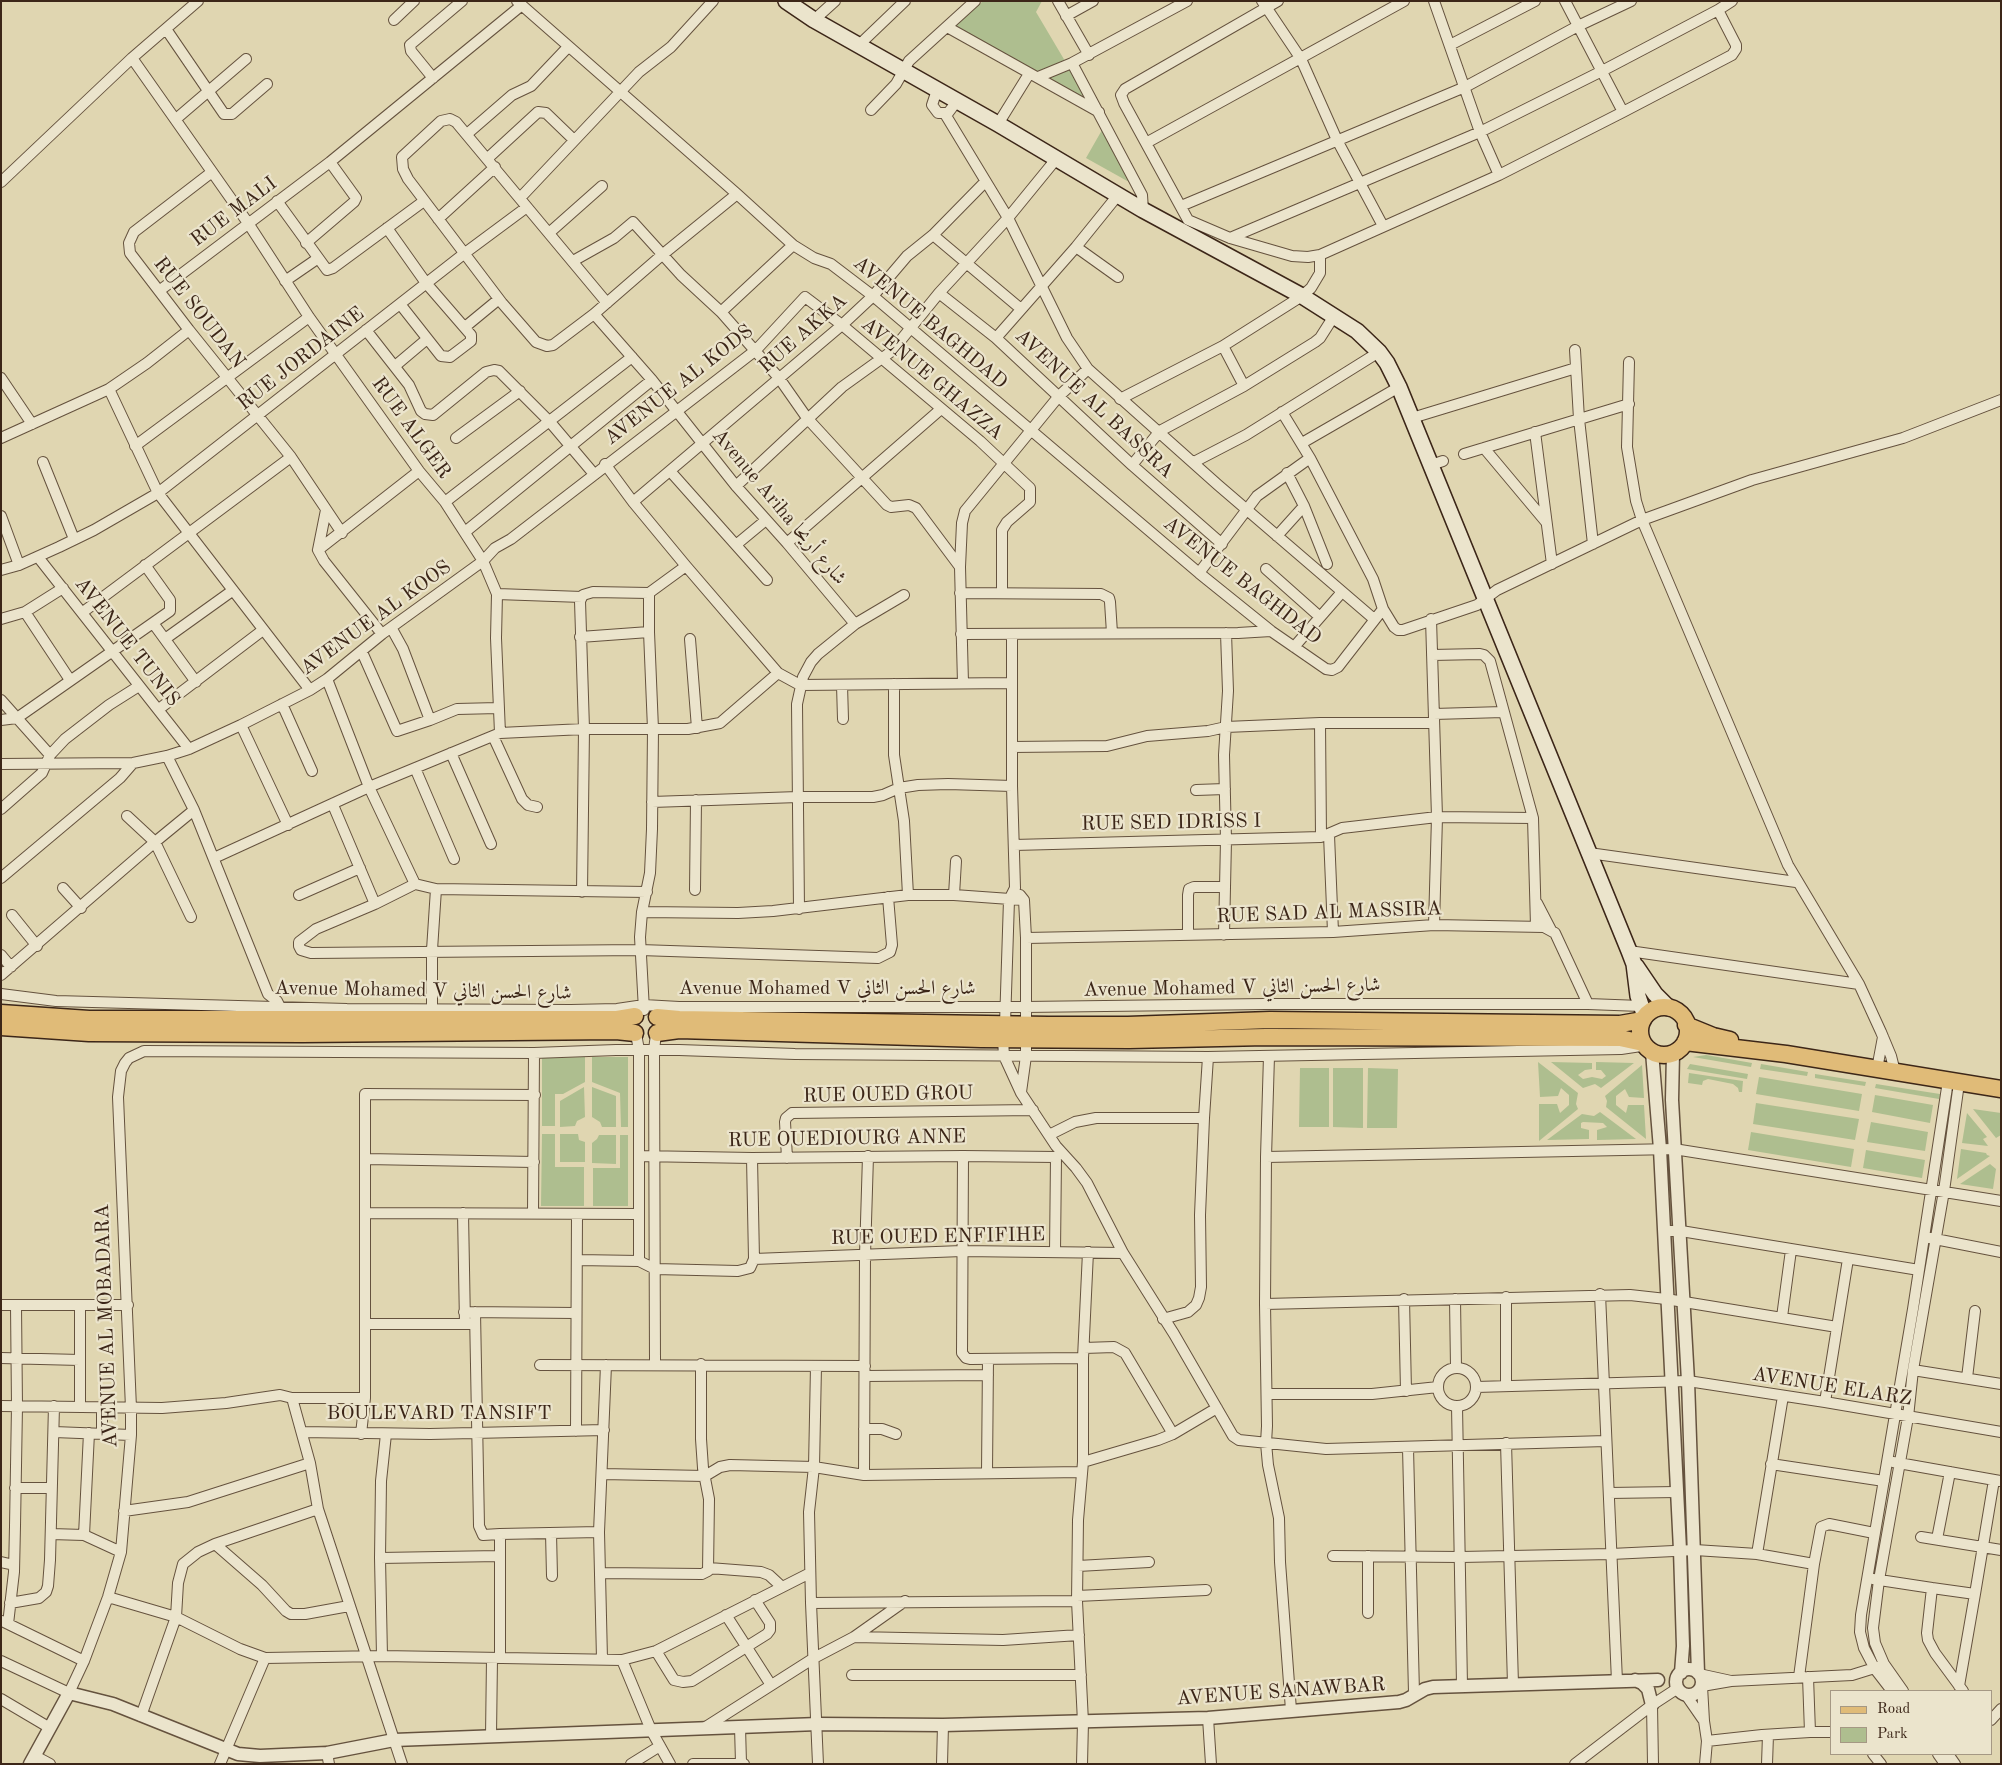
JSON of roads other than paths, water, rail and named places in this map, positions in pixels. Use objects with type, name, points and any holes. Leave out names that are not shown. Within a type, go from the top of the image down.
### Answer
[{"type":"main road","points":[[786,1],[814,20],[957,100],[1143,210],[1185,225],[1357,331],[1379,352],[1387,363],[1412,418],[1437,463],[1487,599],[1631,957],[1650,1012]]},
{"type":"main road","points":[[1631,957],[1655,994],[1650,1012],[1640,1027],[1646,1047]]},
{"type":"main road","points":[[1026,1032],[1128,1025],[1270,1020],[1620,1024],[1650,1012],[1680,1014],[1687,1030],[1679,1047]]},
{"type":"main road","points":[[1,1013],[89,1019],[679,1019],[1026,1032],[1620,1038],[1646,1047],[1659,1055],[1679,1047],[1786,1054]]},
{"type":"main road","points":[[636,1034],[632,1025],[649,1019]]},
{"type":"main road","points":[[1,1027],[89,1033],[263,1020]]},
{"type":"main road","points":[[282,1020],[616,1031],[636,1034]]},
{"type":"main road","points":[[1686,1025],[1713,1036],[1786,1054],[2001,1089]]},
{"type":"street","points":[[1,182],[132,58],[198,1]]},
{"type":"street","points":[[394,20],[414,1]]},
{"type":"street","points":[[520,198],[639,72],[671,47],[713,1]]},
{"type":"street","points":[[814,20],[835,1]]},
{"type":"street","points":[[859,45],[905,1]]},
{"type":"street","points":[[870,110],[896,84],[909,61],[975,1]]},
{"type":"street","points":[[1058,1],[1088,55]]},
{"type":"street","points":[[1066,16],[1093,1]]},
{"type":"street","points":[[998,124],[1034,76],[1072,63],[1187,1]]},
{"type":"street","points":[[1278,1],[1263,5],[1122,92],[1124,103],[1181,206],[1185,225],[1292,256],[1308,257],[1320,254],[1498,175],[1624,112],[1734,53],[1736,50],[1735,43],[1718,10]]},
{"type":"street","points":[[1146,143],[1404,1]]},
{"type":"street","points":[[1450,45],[1535,1]]},
{"type":"street","points":[[1565,1],[1624,112]]},
{"type":"street","points":[[1181,206],[1464,87],[1578,26],[1631,1]]},
{"type":"street","points":[[1230,238],[1480,132],[1602,71],[1732,1]]},
{"type":"street","points":[[1435,2],[1480,132],[1498,175]]},
{"type":"street","points":[[433,78],[410,48],[455,3]]},
{"type":"street","name":"AVENUE BAGHDAD","points":[[519,3],[793,245],[814,258],[831,264],[873,296],[1270,631],[1326,669],[1332,670],[1338,667],[1374,619]]},
{"type":"street","name":"RUE MALI","points":[[159,290],[330,162],[433,78],[519,3]]},
{"type":"street","points":[[1263,5],[1301,59],[1337,140],[1383,226]]},
{"type":"street","points":[[947,27],[1099,112]]},
{"type":"street","points":[[166,29],[224,114],[232,114],[267,84]]},
{"type":"street","points":[[467,134],[512,95],[531,86],[568,47]]},
{"type":"street","name":"RUE ALGER","points":[[132,58],[248,222],[309,317],[419,471],[445,502],[483,561],[496,594],[498,708],[496,735],[522,800],[528,805],[537,808]]},
{"type":"street","points":[[176,118],[246,59]]},
{"type":"street","points":[[1072,63],[1142,195],[1143,210]]},
{"type":"street","points":[[937,90],[932,105],[935,111],[945,114],[951,111],[957,100]]},
{"type":"street","points":[[488,158],[538,112],[546,114],[574,140]]},
{"type":"street","points":[[945,114],[984,182],[1008,218],[1040,286],[1068,338],[1088,369],[1120,399],[1160,431],[1247,510],[1374,619],[1383,609]]},
{"type":"street","points":[[607,303],[488,158],[456,122],[446,119],[437,123],[402,157],[403,169],[408,179],[499,299],[536,342],[547,346],[553,344],[594,314],[737,194]]},
{"type":"street","points":[[736,486],[842,387],[883,359],[912,329],[939,293],[1008,218],[1057,158]]},
{"type":"street","points":[[306,243],[354,202],[356,198],[330,162]]},
{"type":"street","points":[[438,218],[495,167]]},
{"type":"street","name":"RUE SOUDAN","points":[[212,172],[134,232],[129,243],[130,253],[227,379],[291,457],[342,533]]},
{"type":"street","name":"RUE AKKA","points":[[633,502],[842,326],[873,296],[908,256],[933,235],[984,182]]},
{"type":"street","points":[[549,233],[602,186]]},
{"type":"street","points":[[996,338],[1076,247],[1118,195]]},
{"type":"street","points":[[276,201],[317,259],[326,270],[330,270],[424,201]]},
{"type":"street","name":"RUE JORDAINE","points":[[1,570],[38,557],[158,493],[426,283],[527,207]]},
{"type":"street","points":[[573,261],[614,238],[633,222],[650,239],[662,255],[721,312],[756,350],[807,418],[861,477],[892,507],[909,505],[916,508],[960,567]]},
{"type":"street","points":[[387,228],[426,283],[471,334],[471,341],[450,357],[441,356],[400,304]]},
{"type":"street","points":[[933,235],[1021,310]]},
{"type":"street","points":[[721,312],[793,245]]},
{"type":"street","points":[[1076,247],[1118,278]]},
{"type":"street","points":[[1120,399],[1223,346],[1302,296],[1311,288],[1320,273],[1320,254]]},
{"type":"street","points":[[285,281],[317,259]]},
{"type":"street","name":"AVENUE AL BASSRA","points":[[939,293],[996,338],[1132,465],[1222,544]]},
{"type":"street","name":"AVENUE AL KODS","points":[[594,474],[756,350],[805,297],[814,305]]},
{"type":"street","points":[[464,327],[499,299]]},
{"type":"street","name":"AVENUE GHAZZA","points":[[814,305],[883,359],[1004,462],[1027,484],[1032,495],[1030,502],[1002,530],[1002,593]]},
{"type":"street","name":"Avenue Ariha شارع أريحا","points":[[594,314],[652,380],[736,486],[855,624]]},
{"type":"street","points":[[1132,465],[1160,431],[1244,386],[1315,342],[1320,338],[1334,316]]},
{"type":"street","points":[[135,446],[309,317]]},
{"type":"street","points":[[1,438],[109,389],[147,364],[189,330]]},
{"type":"street","points":[[366,330],[395,366],[414,395],[421,411],[429,416],[437,412],[490,370],[499,371],[550,422],[594,474]]},
{"type":"street","points":[[395,366],[427,338]]},
{"type":"street","points":[[1223,346],[1244,386]]},
{"type":"street","points":[[1575,350],[1579,419],[1593,544]]},
{"type":"street","points":[[1194,462],[1282,412],[1379,352]]},
{"type":"street","points":[[445,502],[632,357]]},
{"type":"street","points":[[1629,362],[1627,447],[1636,501],[1642,520],[1796,882],[1859,984],[1892,1056],[1895,1072]]},
{"type":"street","points":[[1412,418],[1576,368]]},
{"type":"street","points":[[963,683],[960,567],[962,523],[965,511],[1059,396],[1088,369]]},
{"type":"street","points":[[1,378],[32,424]]},
{"type":"street","points":[[465,532],[652,380]]},
{"type":"street","points":[[1302,443],[1399,387]]},
{"type":"street","points":[[109,389],[158,493],[310,690]]},
{"type":"street","points":[[456,438],[520,391]]},
{"type":"street","points":[[1282,412],[1302,443],[1374,579],[1383,609],[1394,627],[1398,630],[1477,605],[1497,590],[1642,520],[1752,480],[1903,438],[2001,400]]},
{"type":"street","points":[[1464,454],[1629,404]]},
{"type":"street","points":[[787,543],[941,408]]},
{"type":"street","points":[[1535,432],[1552,564]]},
{"type":"street","points":[[1484,448],[1547,524]]},
{"type":"street","points":[[83,612],[291,457]]},
{"type":"street","points":[[1199,572],[1257,496],[1310,458]]},
{"type":"street","points":[[42,462],[74,539]]},
{"type":"street","points":[[606,464],[633,502],[778,673],[800,685],[1011,683]]},
{"type":"street","points":[[318,550],[419,471]]},
{"type":"street","points":[[670,471],[737,544],[767,580]]},
{"type":"street","points":[[1287,473],[1304,506],[1327,564]]},
{"type":"street","name":"AVENUE AL KOOS","points":[[1,764],[49,759],[133,763],[189,749],[241,725],[310,690],[327,679],[382,634],[483,561],[495,548],[511,539],[594,474]]},
{"type":"street","points":[[1278,536],[1304,506]]},
{"type":"street","points":[[326,510],[318,550],[324,561],[382,634]]},
{"type":"street","points":[[737,544],[766,520]]},
{"type":"street","points":[[3,523],[19,565]]},
{"type":"street","name":"AVENUE TUNIS","points":[[38,557],[189,749]]},
{"type":"street","points":[[1,720],[17,718],[170,611],[171,604],[145,565]]},
{"type":"street","points":[[496,594],[582,597],[593,592],[649,593],[686,566]]},
{"type":"street","points":[[1266,569],[1320,616]]},
{"type":"street","points":[[1,619],[25,612],[63,588]]},
{"type":"street","points":[[165,639],[232,591]]},
{"type":"street","points":[[1294,646],[1342,592]]},
{"type":"street","points":[[649,593],[648,632],[653,729],[652,853],[647,892],[642,912],[640,950],[654,1050],[655,1365]]},
{"type":"street","points":[[960,593],[1101,594],[1109,598],[1112,633]]},
{"type":"street","points":[[799,908],[797,704],[800,685],[811,662],[855,624],[904,595]]},
{"type":"street","points":[[582,597],[580,606],[584,729],[582,892]]},
{"type":"street","points":[[25,612],[70,680]]},
{"type":"street","points":[[1431,620],[1437,817],[1434,926]]},
{"type":"street","points":[[153,623],[196,682]]},
{"type":"street","points":[[392,628],[403,649],[430,720]]},
{"type":"street","points":[[159,709],[263,630]]},
{"type":"street","points":[[961,634],[1226,633],[1270,631]]},
{"type":"street","points":[[580,636],[648,632]]},
{"type":"street","points":[[1224,935],[1226,840],[1224,755],[1228,656],[1226,633]]},
{"type":"street","points":[[1012,634],[1012,786],[1015,888],[1009,900],[1004,1056],[1021,1093],[1049,1135],[1059,1155],[1076,1168],[1087,1183],[1123,1253],[1233,1436],[1239,1440],[1326,1449],[1606,1441]]},
{"type":"street","points":[[690,639],[697,728]]},
{"type":"street","points":[[362,652],[397,731],[457,710],[498,708]]},
{"type":"street","points":[[1432,655],[1480,654],[1487,657],[1490,661],[1533,818],[1536,926]]},
{"type":"street","points":[[214,858],[369,787],[496,735],[584,729],[697,728],[720,723],[778,673]]},
{"type":"street","points":[[327,679],[369,787],[415,884]]},
{"type":"street","points":[[894,684],[894,755],[904,821],[908,894]]},
{"type":"street","points":[[842,685],[843,719]]},
{"type":"street","points":[[1,809],[42,773],[49,759],[78,728],[139,686]]},
{"type":"street","points":[[1,700],[49,759]]},
{"type":"street","points":[[282,704],[312,771]]},
{"type":"street","points":[[1012,747],[1107,746],[1147,736],[1208,731],[1226,727],[1434,718],[1503,712]]},
{"type":"street","points":[[1320,723],[1325,836],[1333,932]]},
{"type":"street","points":[[241,725],[288,825]]},
{"type":"street","points":[[451,753],[491,844]]},
{"type":"street","points":[[167,756],[194,810],[268,994],[282,1020],[282,1050]]},
{"type":"street","points":[[1,878],[120,778],[133,763]]},
{"type":"street","points":[[415,768],[454,859]]},
{"type":"street","points":[[652,802],[798,797],[873,797],[899,788],[948,784],[1012,786]]},
{"type":"street","points":[[1196,790],[1225,789]]},
{"type":"street","points":[[695,890],[696,800]]},
{"type":"street","points":[[332,805],[375,904]]},
{"type":"street","points":[[1,976],[194,810]]},
{"type":"street","points":[[127,816],[155,842],[191,917]]},
{"type":"street","name":"RUE SED IDRISS I","points":[[1014,845],[1325,836],[1342,828],[1437,817],[1533,818]]},
{"type":"street","points":[[1589,853],[1796,882]]},
{"type":"street","points":[[954,895],[956,862]]},
{"type":"street","points":[[299,895],[360,868]]},
{"type":"street","points":[[647,892],[436,889],[415,884],[375,904],[316,929],[299,942],[301,950],[311,953],[432,950],[640,950],[878,958],[890,952],[892,945],[888,897]]},
{"type":"street","points":[[1188,935],[1188,895],[1190,890],[1194,887],[1224,887]]},
{"type":"street","points":[[62,888],[81,908]]},
{"type":"street","points":[[1015,888],[1024,900],[1026,938],[1026,1056],[1021,1093]]},
{"type":"street","points":[[432,1010],[432,950],[436,889]]},
{"type":"street","points":[[642,912],[738,913],[799,908],[908,894],[1024,900]]},
{"type":"street","points":[[1536,902],[1551,930],[1555,933],[1588,1004]]},
{"type":"street","points":[[12,915],[37,946]]},
{"type":"street","name":"RUE SAD AL MASSIRA","points":[[1026,938],[1333,932],[1434,926],[1536,926],[1551,930]]},
{"type":"street","points":[[1,955],[11,967]]},
{"type":"street","points":[[1631,957],[1859,984]]},
{"type":"street","name":"Avenue Mohamed V شارع الحسن الثاني","points":[[1,994],[56,1001],[263,1020],[432,1010],[617,1009],[649,1019],[679,1007],[1588,1004],[1650,1012]]},
{"type":"street","points":[[268,994],[259,1050],[534,1053],[654,1050],[795,1054],[1208,1057],[1646,1047],[1660,1149],[1684,1646],[1680,1683],[1704,1722]]},
{"type":"street","points":[[636,1034],[638,1050],[639,1261]]},
{"type":"street","points":[[1877,1069],[1884,1038]]},
{"type":"street","points":[[1679,1047],[1672,1100],[1681,1231],[1700,1678],[1706,1741],[1705,1764]]},
{"type":"street","name":"AVENUE AL MOBADARA","points":[[32,1760],[69,1693],[84,1660],[108,1597],[121,1552],[131,1435],[131,1408],[118,1097],[121,1071],[129,1058],[144,1051],[259,1050]]},
{"type":"street","points":[[533,1214],[534,1053]]},
{"type":"street","points":[[1269,1056],[1266,1157],[1266,1443],[1268,1465],[1279,1518],[1280,1570],[1291,1710]]},
{"type":"street","points":[[1163,1319],[1188,1312],[1196,1305],[1200,1298],[1204,1118],[1208,1057]]},
{"type":"street","points":[[1902,1690],[1864,1648],[1860,1632],[1861,1615],[1895,1414],[1918,1310],[1930,1238],[1932,1189],[1954,1082]]},
{"type":"street","points":[[1892,1690],[1880,1667],[1873,1628],[1879,1580],[1908,1417],[1918,1310],[1919,1270],[1944,1191],[1954,1082]]},
{"type":"street","points":[[361,1434],[365,1398],[365,1094],[535,1095]]},
{"type":"street","name":"RUE OUED GROU","points":[[787,1158],[785,1122],[788,1115],[792,1114],[1033,1110]]},
{"type":"street","points":[[1049,1135],[1075,1122],[1096,1118],[1204,1118]]},
{"type":"street","points":[[1266,1157],[1674,1149],[2001,1201]]},
{"type":"street","points":[[1055,1252],[1059,1155]]},
{"type":"street","name":"RUE OUEDIOURG ANNE","points":[[639,1156],[787,1158],[1059,1155]]},
{"type":"street","points":[[864,1474],[865,1255],[868,1156]]},
{"type":"street","points":[[963,1156],[961,1350],[966,1358],[988,1359],[1083,1353],[1114,1347],[1125,1353],[1173,1434]]},
{"type":"street","points":[[577,1260],[639,1261],[654,1269],[738,1272],[750,1268],[754,1260],[752,1158]]},
{"type":"street","points":[[366,1159],[534,1162]]},
{"type":"street","points":[[365,1213],[639,1214]]},
{"type":"street","points":[[463,1213],[464,1324]]},
{"type":"street","points":[[576,1431],[578,1214]]},
{"type":"street","points":[[1664,1231],[1681,1231],[1919,1270]]},
{"type":"street","points":[[1930,1238],[2001,1252]]},
{"type":"street","points":[[1782,1317],[1791,1250]]},
{"type":"street","name":"RUE OUED ENFIFIHE","points":[[754,1260],[962,1251],[1123,1253]]},
{"type":"street","points":[[1082,1764],[1081,1675],[1077,1599],[1078,1520],[1082,1467],[1083,1353],[1088,1252]]},
{"type":"street","points":[[1825,1402],[1848,1259]]},
{"type":"street","points":[[1265,1304],[1600,1294],[1630,1295],[1666,1299],[1837,1327]]},
{"type":"street","points":[[1600,1294],[1617,1681]]},
{"type":"street","points":[[1506,1297],[1506,1386]]},
{"type":"street","points":[[1455,1298],[1456,1368]]},
{"type":"street","points":[[1404,1299],[1406,1391]]},
{"type":"street","points":[[1,1305],[128,1305]]},
{"type":"street","points":[[16,1306],[17,1406],[14,1565],[10,1602],[4,1623],[84,1660]]},
{"type":"street","points":[[80,1306],[80,1407]]},
{"type":"street","points":[[1967,1378],[1975,1311]]},
{"type":"street","points":[[464,1312],[576,1312]]},
{"type":"street","points":[[475,1312],[480,1531],[485,1535],[599,1532]]},
{"type":"street","points":[[365,1324],[476,1324]]},
{"type":"street","points":[[1,1358],[80,1360]]},
{"type":"street","points":[[988,1359],[988,1472]]},
{"type":"street","points":[[540,1365],[701,1364],[816,1366],[865,1371],[988,1374]]},
{"type":"street","points":[[600,1573],[707,1573],[709,1568],[709,1499],[701,1439],[701,1364]]},
{"type":"street","points":[[602,1660],[599,1532],[606,1365]]},
{"type":"street","points":[[816,1366],[814,1467],[809,1512],[818,1764]]},
{"type":"street","points":[[1456,1368],[1466,1371],[1471,1375],[1476,1387],[1472,1398],[1468,1402],[1457,1406],[1446,1402],[1442,1398],[1438,1387],[1443,1375],[1456,1368]]},
{"type":"street","points":[[1913,1370],[2001,1384]]},
{"type":"street","name":"AVENUE ELARZ","points":[[1476,1387],[1688,1382],[1825,1402],[2001,1432]]},
{"type":"street","points":[[1267,1394],[1372,1394],[1438,1387]]},
{"type":"street","points":[[1,1406],[182,1407],[280,1395],[292,1398],[365,1398]]},
{"type":"street","points":[[1757,1554],[1783,1396]]},
{"type":"street","points":[[292,1398],[310,1462],[318,1509],[402,1764]]},
{"type":"street","points":[[10,1602],[39,1598],[46,1592],[49,1575],[51,1534],[54,1406]]},
{"type":"street","points":[[1457,1406],[1462,1685]]},
{"type":"street","points":[[102,1407],[102,1433]]},
{"type":"street","points":[[602,1474],[705,1476],[720,1468],[730,1466],[814,1467],[864,1474],[988,1472],[1082,1467],[1173,1434],[1217,1408]]},
{"type":"street","points":[[864,1429],[882,1429],[896,1434]]},
{"type":"street","name":"BOULEVARD TANSIFT","points":[[302,1432],[386,1434],[604,1430]]},
{"type":"street","points":[[54,1432],[131,1435]]},
{"type":"street","points":[[84,1535],[89,1433]]},
{"type":"street","points":[[382,1656],[381,1481],[386,1434]]},
{"type":"street","points":[[1506,1443],[1513,1684]]},
{"type":"street","points":[[1408,1448],[1414,1693]]},
{"type":"street","points":[[1888,1461],[1998,1480],[1982,1547],[1961,1689]]},
{"type":"street","points":[[124,1512],[188,1502],[310,1462]]},
{"type":"street","points":[[1771,1464],[1884,1481]]},
{"type":"street","points":[[1937,1539],[1950,1472]]},
{"type":"street","points":[[15,1488],[51,1488]]},
{"type":"street","points":[[1609,1493],[1677,1492]]},
{"type":"street","points":[[141,1716],[176,1617],[178,1583],[183,1564],[198,1552],[215,1544],[318,1509]]},
{"type":"street","points":[[1810,1732],[1803,1677],[1814,1564],[1820,1530],[1823,1525],[1829,1524],[1874,1533]]},
{"type":"street","points":[[551,1533],[552,1576]]},
{"type":"street","points":[[51,1534],[84,1535],[121,1552]]},
{"type":"street","points":[[491,1736],[496,1658],[500,1534]]},
{"type":"street","points":[[1921,1537],[2001,1550]]},
{"type":"street","points":[[215,1544],[262,1585],[291,1614],[305,1614],[349,1606]]},
{"type":"street","points":[[1333,1556],[1461,1557],[1695,1550],[1757,1554],[1814,1564]]},
{"type":"street","points":[[380,1558],[499,1556]]},
{"type":"street","points":[[1368,1556],[1368,1613]]},
{"type":"street","points":[[1,1562],[14,1565]]},
{"type":"street","points":[[1078,1566],[1149,1562]]},
{"type":"street","points":[[709,1568],[761,1572],[769,1575],[782,1587]]},
{"type":"street","points":[[108,1597],[176,1617],[240,1649],[265,1658],[382,1656],[622,1660],[656,1651],[810,1573]]},
{"type":"street","points":[[1867,1578],[1975,1594]]},
{"type":"street","points":[[1932,1588],[1927,1633],[1928,1640],[1961,1689]]},
{"type":"street","points":[[811,1604],[1077,1599],[1206,1590]]},
{"type":"street","points":[[656,1651],[674,1680],[692,1681],[748,1648],[767,1634],[770,1630],[770,1624],[755,1600]]},
{"type":"street","points":[[704,1728],[814,1658],[854,1637],[905,1601]]},
{"type":"street","points":[[726,1615],[771,1685]]},
{"type":"street","points":[[854,1637],[1003,1640],[1079,1635]]},
{"type":"street","points":[[220,1764],[265,1658]]},
{"type":"street","points":[[622,1660],[651,1730],[670,1764]]},
{"type":"street","points":[[1,1661],[69,1693]]},
{"type":"street","points":[[1575,1764],[1680,1683],[1688,1670],[1700,1678],[1731,1681],[1852,1674],[1880,1667]]},
{"type":"street","points":[[852,1675],[1081,1675]]},
{"type":"street","name":"AVENUE SANAWBAR","points":[[69,1693],[113,1704],[226,1750],[248,1756],[287,1760],[328,1759],[394,1740],[818,1724],[943,1725],[1208,1718],[1399,1702],[1406,1700],[1414,1693],[1433,1687],[1673,1678],[1680,1683]]},
{"type":"street","points":[[1680,1683],[1694,1694],[1700,1678]]},
{"type":"street","points":[[1634,1680],[1642,1683],[1648,1689],[1652,1705],[1651,1762]]},
{"type":"street","points":[[1,1700],[50,1728]]},
{"type":"street","points":[[1992,1719],[2001,1709]]},
{"type":"street","points":[[1208,1718],[1211,1764]]},
{"type":"street","points":[[942,1764],[943,1725]]},
{"type":"street","points":[[693,1764],[742,1763],[740,1727]]},
{"type":"street","points":[[1706,1741],[1768,1734],[1830,1732]]},
{"type":"street","points":[[1767,1764],[1768,1734]]},
{"type":"street","points":[[631,1764],[660,1746]]},
{"type":"street","points":[[1943,1756],[1955,1764]]},
{"type":"street","points":[[32,1760],[50,1764]]}]
